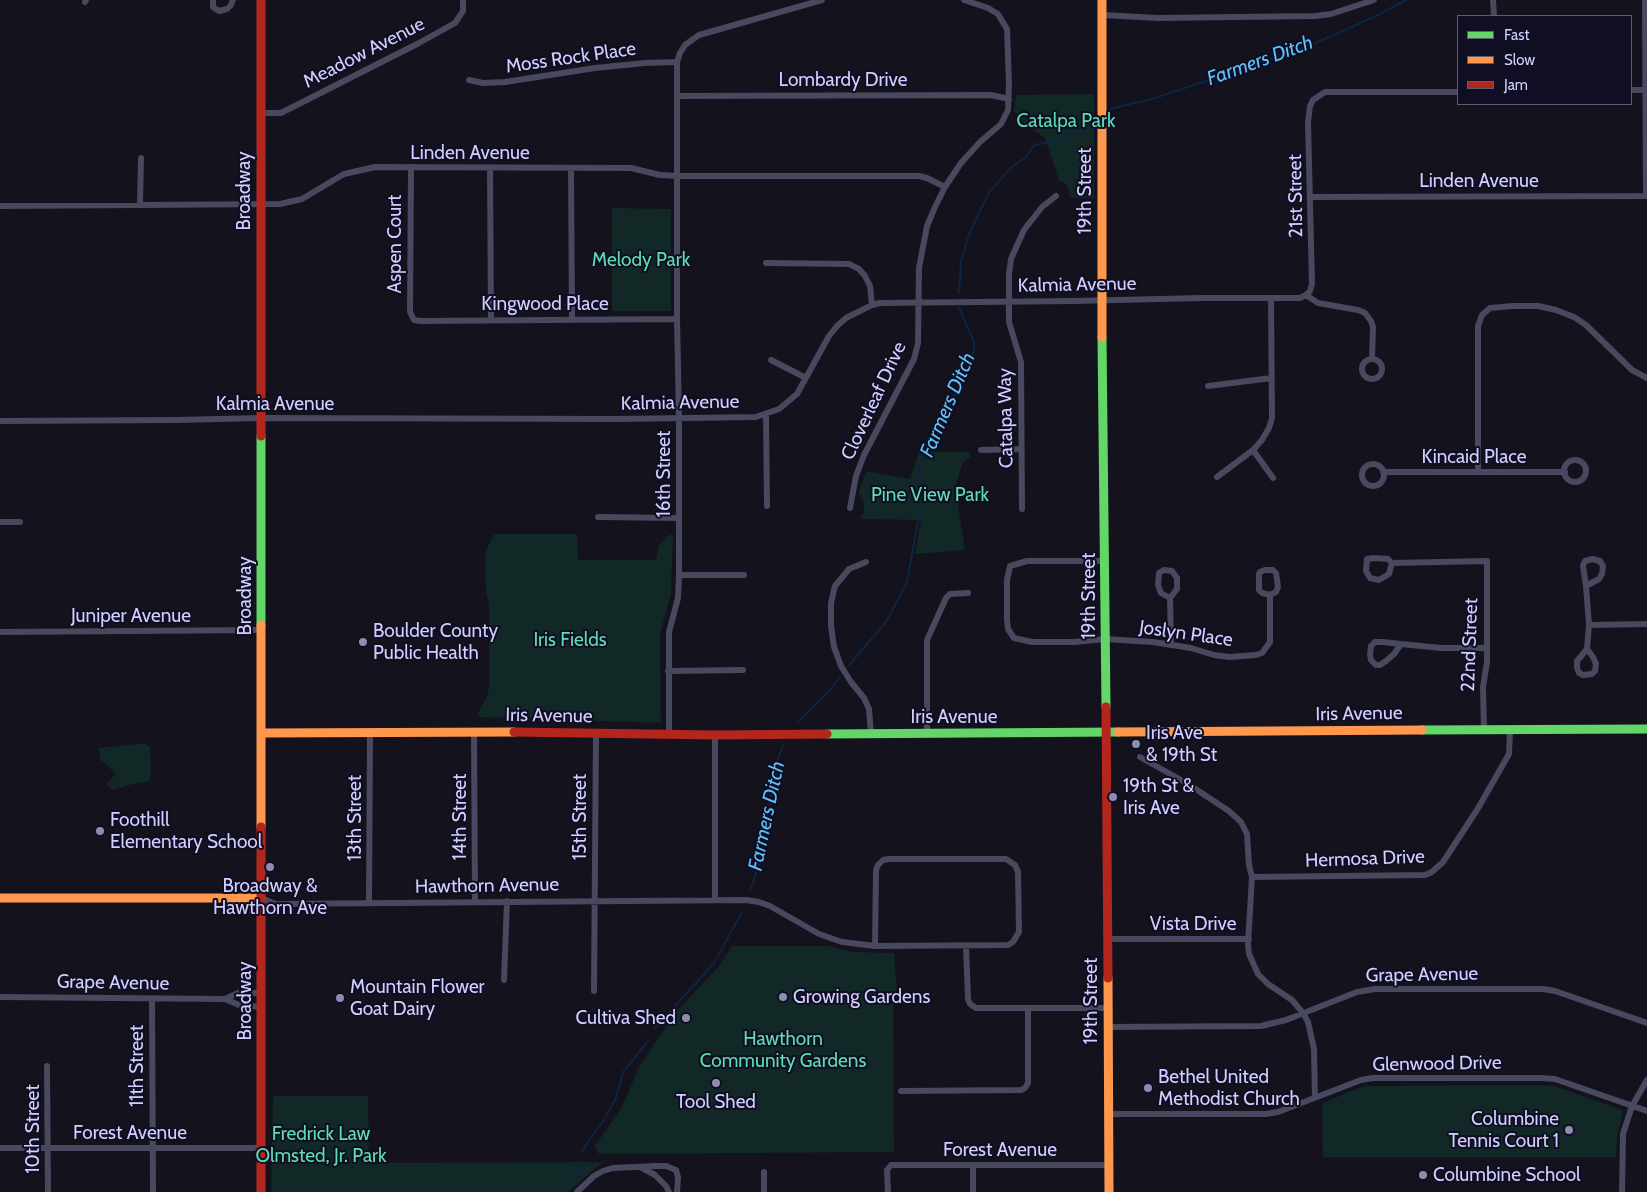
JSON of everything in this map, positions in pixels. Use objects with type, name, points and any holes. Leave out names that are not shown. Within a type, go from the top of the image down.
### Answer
[{"type":"main road","name":"Broadway","points":[[261,0],[261,1192]]},
{"type":"main road","name":"19th Street","points":[[1102,0],[1102,300],[1109,1192]]},
{"type":"main road","name":"Iris Avenue","points":[[261,733],[474,732],[715,735],[1647,729]]},
{"type":"main road","name":"Hawthorn Avenue","points":[[0,898],[260,898]]},
{"type":"street","points":[[213,0],[213,7],[219,11],[227,9],[233,0]]},
{"type":"street","name":"Meadow Avenue","points":[[261,114],[281,113],[426,39],[454,23],[463,10],[463,0]]},
{"type":"street","points":[[677,62],[685,45],[699,35],[822,0]]},
{"type":"street","name":"Cloverleaf Drive","points":[[850,508],[856,476],[864,455],[914,359],[918,343],[919,268],[927,226],[944,187],[961,163],[980,142],[1001,124],[1008,110],[1007,29],[998,14],[988,8],[964,0]]},
{"type":"street","points":[[1102,15],[1158,18],[1315,16],[1331,14],[1374,0]]},
{"type":"street","points":[[1493,0],[1494,15]]},
{"type":"street","points":[[1645,0],[1647,196]]},
{"type":"street","name":"Moss Rock Place","points":[[469,80],[483,83],[505,82],[603,67],[677,62]]},
{"type":"street","name":"16th Street","points":[[669,734],[669,632],[678,598],[679,575],[677,62]]},
{"type":"street","points":[[1632,90],[1646,90]]},
{"type":"street","name":"21st Street","points":[[1306,295],[1310,291],[1312,284],[1308,122],[1310,106],[1316,96],[1333,91],[1457,92]]},
{"type":"street","name":"Lombardy Drive","points":[[677,96],[991,95],[1009,99]]},
{"type":"street","points":[[140,205],[141,158]]},
{"type":"street","name":"Linden Avenue","points":[[0,206],[280,204],[295,201],[353,171],[375,167],[631,168],[660,175],[677,176],[919,176],[944,187]]},
{"type":"street","name":"Aspen Court","points":[[411,167],[410,312],[414,320]]},
{"type":"street","points":[[490,168],[491,319]]},
{"type":"street","points":[[571,168],[572,319]]},
{"type":"street","name":"Catalpa Way","points":[[1022,509],[1021,362],[1011,332],[1009,274],[1016,244],[1033,217],[1056,196]]},
{"type":"street","name":"Linden Avenue","points":[[1311,197],[1647,196]]},
{"type":"street","points":[[766,263],[849,264],[865,276],[870,286],[872,305]]},
{"type":"street","points":[[1306,295],[1318,303],[1365,313],[1373,327],[1372,359]]},
{"type":"street","name":"Kalmia Avenue","points":[[0,420],[756,417],[779,409],[797,394],[829,336],[837,326],[846,318],[880,303],[1300,298],[1306,295]]},
{"type":"street","points":[[1217,477],[1253,450],[1269,428],[1272,418],[1272,298]]},
{"type":"street","points":[[1478,472],[1478,326],[1482,315],[1490,308],[1538,306],[1562,312],[1586,325],[1632,370],[1647,378]]},
{"type":"street","name":"Kingwood Place","points":[[414,320],[677,319]]},
{"type":"street","points":[[772,360],[806,378]]},
{"type":"street","points":[[1208,386],[1272,378]]},
{"type":"street","points":[[766,415],[767,506]]},
{"type":"street","points":[[981,450],[1021,449]]},
{"type":"street","points":[[1253,450],[1273,478]]},
{"type":"street","name":"Kincaid Place","points":[[1383,472],[1565,472]]},
{"type":"street","points":[[598,518],[679,518]]},
{"type":"street","points":[[0,522],[20,522]]},
{"type":"street","points":[[1369,558],[1388,559],[1392,563],[1388,574],[1379,580],[1370,578],[1366,571],[1366,561],[1369,558]]},
{"type":"street","name":"Joslyn Place","points":[[1105,561],[1027,562],[1010,566],[1006,580],[1008,629],[1014,638],[1032,642],[1074,642],[1106,639],[1171,644],[1214,656],[1256,656],[1262,653],[1270,642],[1270,595]]},
{"type":"street","name":"22nd Street","points":[[1392,563],[1487,561],[1487,648],[1486,674],[1483,688],[1484,729]]},
{"type":"street","points":[[866,562],[849,569],[835,586],[831,603],[831,626],[834,647],[842,666],[864,698],[869,710],[871,734]]},
{"type":"street","points":[[679,575],[744,575]]},
{"type":"street","points":[[1586,586],[1589,625],[1587,650]]},
{"type":"street","points":[[927,734],[927,640],[946,598],[950,594],[968,593]]},
{"type":"street","points":[[1170,598],[1171,644]]},
{"type":"street","points":[[1589,625],[1647,624]]},
{"type":"street","name":"Juniper Avenue","points":[[0,632],[261,630]]},
{"type":"street","points":[[1401,644],[1383,664],[1376,665],[1371,660],[1371,646],[1375,642],[1401,644],[1441,648],[1487,648]]},
{"type":"street","points":[[668,671],[743,670]]},
{"type":"street","name":"Hermosa Drive","points":[[1252,877],[1425,875],[1432,872],[1443,862],[1473,817],[1506,761],[1510,749],[1510,730]]},
{"type":"street","name":"13th Street","points":[[369,904],[370,732]]},
{"type":"street","name":"14th Street","points":[[474,732],[474,902]]},
{"type":"street","name":"15th Street","points":[[594,991],[596,733]]},
{"type":"street","points":[[715,735],[715,900]]},
{"type":"street","name":"Vista Drive","points":[[1107,939],[1249,939],[1252,877],[1249,865],[1247,834],[1236,815],[1188,784],[1140,757]]},
{"type":"street","name":"Hawthorn Avenue","points":[[260,898],[276,904],[746,900],[759,902],[788,915],[819,934],[842,942],[876,946],[1008,945],[1017,938],[1019,932],[1018,872],[1012,862],[1006,859],[889,859],[882,862],[876,870],[876,946]]},
{"type":"street","points":[[504,980],[506,902]]},
{"type":"street","points":[[1249,939],[1249,954],[1258,974],[1268,984],[1292,1000],[1303,1013],[1312,1035],[1315,1097]]},
{"type":"street","points":[[966,946],[968,999],[970,1004],[979,1009],[1107,1008]]},
{"type":"street","name":"Grape Avenue","points":[[1107,1026],[1262,1026],[1286,1020],[1357,992],[1375,989],[1543,989],[1555,991],[1647,1023]]},
{"type":"street","name":"Grape Avenue","points":[[226,999],[238,993],[262,992]]},
{"type":"street","name":"Grape Avenue","points":[[0,997],[152,1000],[226,999],[239,1005],[261,1007]]},
{"type":"street","name":"11th Street","points":[[152,1000],[153,1192]]},
{"type":"street","points":[[901,1091],[1021,1090],[1025,1088],[1028,1083],[1028,1009]]},
{"type":"street","name":"10th Street","points":[[47,1066],[48,1192]]},
{"type":"street","name":"Glenwood Drive","points":[[1108,1114],[1266,1114],[1278,1112],[1360,1080],[1373,1078],[1555,1079],[1647,1111]]},
{"type":"street","points":[[1622,1192],[1623,1134],[1632,1106],[1647,1080]]},
{"type":"street","name":"Forest Avenue","points":[[0,1148],[261,1148]]},
{"type":"street","name":"Forest Avenue","points":[[888,1192],[887,1170],[891,1165],[1109,1165]]},
{"type":"street","points":[[973,1165],[973,1192]]},
{"type":"street","points":[[577,1192],[594,1176],[613,1168],[666,1166],[676,1170],[678,1177],[677,1192]]},
{"type":"street","points":[[640,1167],[655,1175],[669,1192]]},
{"type":"street","points":[[764,1172],[764,1192]]},
{"type":"green space","name":"Catalpa Park","points":[[1094,94],[1094,198],[1070,198],[1068,187],[1064,182],[1059,181],[1045,138],[1024,123],[1014,111],[1016,95]]},
{"type":"green space","name":"Melody Park","points":[[612,208],[671,209],[671,311],[612,311]]},
{"type":"green space","name":"Pine View Park","points":[[919,452],[968,452],[971,457],[963,462],[955,487],[965,550],[915,554],[921,520],[860,519],[864,512],[864,501],[859,493],[866,471],[910,479]]},
{"type":"green space","name":"Iris Fields","points":[[494,534],[577,534],[578,560],[656,560],[659,545],[669,535],[673,535],[671,594],[660,634],[661,723],[478,717],[489,688],[489,603],[486,592],[485,553]]},
{"type":"green space","points":[[145,744],[150,747],[151,774],[149,782],[136,783],[113,790],[106,784],[116,774],[100,759],[99,748]]},
{"type":"green space","name":"Hawthorn Community Gardens","points":[[732,946],[830,946],[852,952],[894,953],[897,995],[893,1009],[894,1152],[599,1154],[595,1146],[622,1107],[640,1065],[676,1012],[720,965]]},
{"type":"green space","points":[[1364,1086],[1554,1086],[1623,1110],[1617,1138],[1616,1157],[1323,1157],[1322,1103]]},
{"type":"green space","name":"Fredrick Law Olmsted, Jr. Park","points":[[273,1096],[368,1096],[369,1163],[603,1162],[568,1192],[271,1192]]},
{"type":"waterway","name":"Farmers Ditch","points":[[1110,109],[1155,98],[1302,49],[1376,16],[1406,0]]},
{"type":"waterway","name":"Farmers Ditch","points":[[959,293],[961,262],[969,234],[989,192],[1012,167],[1026,157],[1034,145],[1051,142],[1090,122]]},
{"type":"waterway","name":"Farmers Ditch","points":[[849,665],[886,622],[907,582],[918,521],[919,473],[922,460],[966,373],[974,350],[974,342],[959,308]]},
{"type":"waterway","name":"Farmers Ditch","points":[[798,722],[830,690],[840,677]]},
{"type":"waterway","name":"Farmers Ditch","points":[[751,889],[763,851],[775,767],[784,743]]},
{"type":"waterway","name":"Farmers Ditch","points":[[655,1028],[714,963],[742,912]]},
{"type":"waterway","name":"Farmers Ditch","points":[[582,1152],[616,1098],[623,1072],[649,1040]]},
{"type":"waterway","name":"Farmers Ditch","points":[[560,1192],[578,1177],[580,1162]]},
{"type":"traffic: fast","points":[[1102,337],[1106,707]]},
{"type":"traffic: fast","points":[[261,436],[261,625]]},
{"type":"traffic: fast","points":[[1422,730],[1647,729]]},
{"type":"traffic: fast","points":[[827,734],[1118,732]]},
{"type":"traffic: slow","points":[[1102,0],[1102,337]]},
{"type":"traffic: slow","points":[[261,625],[261,827]]},
{"type":"traffic: slow","points":[[1118,732],[1422,730]]},
{"type":"traffic: slow","points":[[261,733],[514,732]]},
{"type":"traffic: slow","points":[[0,898],[261,898]]},
{"type":"traffic: slow","points":[[1108,978],[1109,1192]]},
{"type":"traffic: jam","points":[[261,0],[261,436]]},
{"type":"traffic: jam","points":[[1106,707],[1108,978]]},
{"type":"traffic: jam","points":[[514,732],[715,735],[827,734]]},
{"type":"traffic: jam","points":[[261,827],[261,1192]]},
{"type":"place","name":"Boulder County Public Health","points":[[363,642]]},
{"type":"place","name":"Iris Ave & 19th St","points":[[1136,744]]},
{"type":"place","name":"19th St & Iris Ave","points":[[1113,797]]},
{"type":"place","name":"Foothill Elementary School","points":[[100,831]]},
{"type":"place","name":"Broadway & Hawthorn Ave","points":[[270,867]]},
{"type":"place","name":"Growing Gardens","points":[[783,997]]},
{"type":"place","name":"Mountain Flower Goat Dairy","points":[[340,998]]},
{"type":"place","name":"Cultiva Shed","points":[[686,1018]]},
{"type":"place","name":"Tool Shed","points":[[716,1083]]},
{"type":"place","name":"Bethel United Methodist Church","points":[[1148,1088]]},
{"type":"place","name":"Columbine Tennis Court 1","points":[[1569,1130]]},
{"type":"place","name":"Columbine School","points":[[1423,1175]]}]
